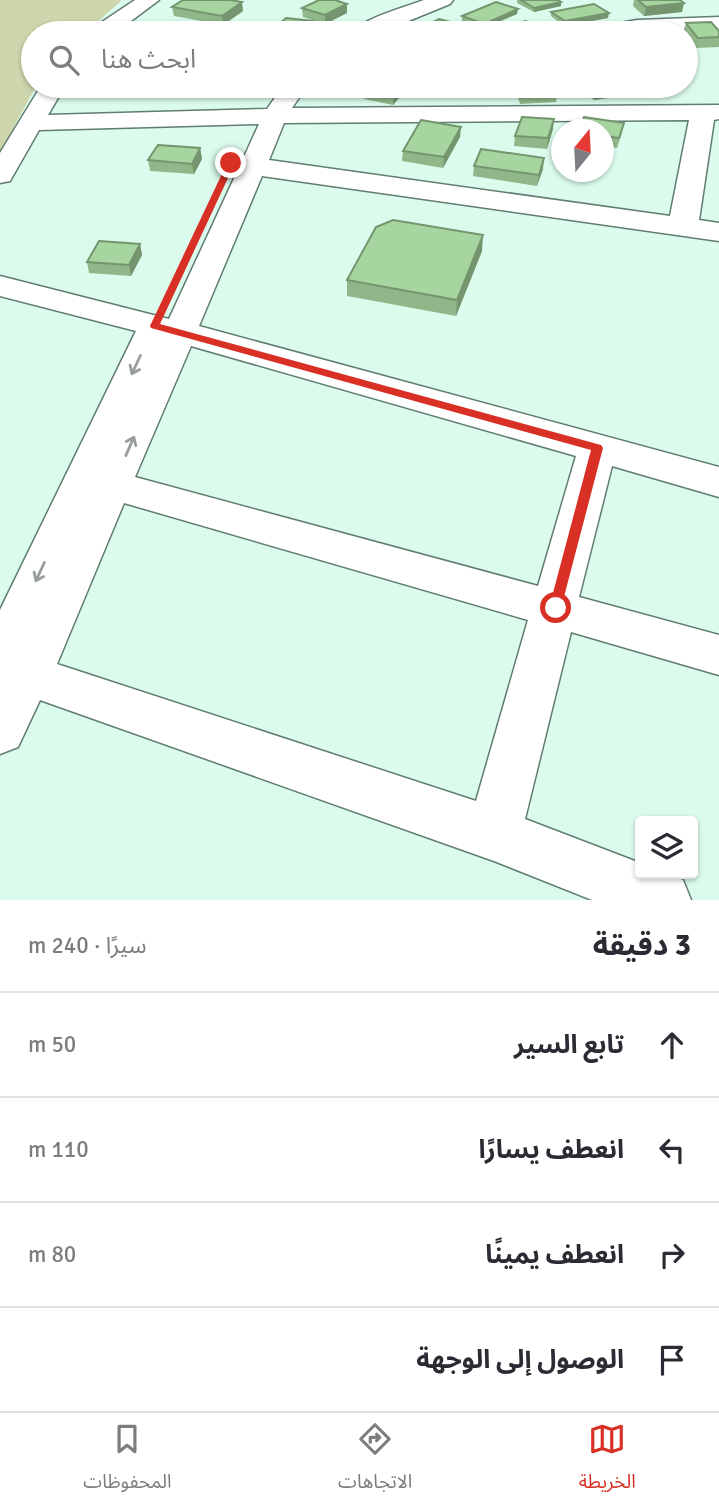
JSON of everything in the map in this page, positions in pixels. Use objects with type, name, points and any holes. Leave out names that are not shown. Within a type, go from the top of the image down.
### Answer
[{"type":"street","points":[[118,21],[149,0]]},
{"type":"street","points":[[373,21],[418,0]]},
{"type":"street","points":[[377,21],[443,0]]},
{"type":"street","points":[[698,24],[719,23]]},
{"type":"street","points":[[0,175],[45,98]]},
{"type":"street","points":[[450,113],[467,98]]},
{"type":"street","points":[[29,122],[268,106],[450,113],[711,112],[683,227]]},
{"type":"street","points":[[0,731],[9,668],[99,481],[268,106]]},
{"type":"street","points":[[242,164],[719,232]]},
{"type":"street","points":[[0,286],[167,329],[719,482]]},
{"type":"street","points":[[494,834],[597,448]]},
{"type":"street","points":[[99,481],[719,655]]},
{"type":"street","points":[[9,668],[494,834],[663,900]]},
{"type":"green space","points":[[0,0],[122,0],[98,21],[21,21],[21,98],[30,98],[0,153]]},
{"type":"building","points":[[183,0],[242,2],[222,16],[172,7]]},
{"type":"building","points":[[319,0],[335,0],[347,4],[325,15],[302,8]]},
{"type":"building","points":[[521,0],[558,0],[561,2],[534,8]]},
{"type":"building","points":[[638,0],[680,0],[684,3],[646,7]]},
{"type":"building","points":[[496,2],[518,9],[491,21],[476,21],[462,16]]},
{"type":"building","points":[[594,4],[609,13],[565,21],[551,12]]},
{"type":"building","points":[[286,18],[313,21],[283,21]]},
{"type":"building","points":[[711,22],[719,31],[719,37],[698,38],[698,23]]},
{"type":"building","points":[[522,117],[554,119],[551,119],[548,138],[515,136]]},
{"type":"building","points":[[421,120],[461,127],[444,157],[403,151]]},
{"type":"building","points":[[614,122],[624,123],[619,138],[614,137]]},
{"type":"building","points":[[158,145],[200,148],[192,164],[148,160]]},
{"type":"building","points":[[481,149],[544,158],[539,175],[474,166]]},
{"type":"building","points":[[393,220],[483,235],[457,300],[347,280],[376,227]]},
{"type":"building","points":[[99,241],[140,244],[129,265],[87,262]]},
{"type":"route","points":[[231,163],[155,326],[597,448],[556,608]]}]
